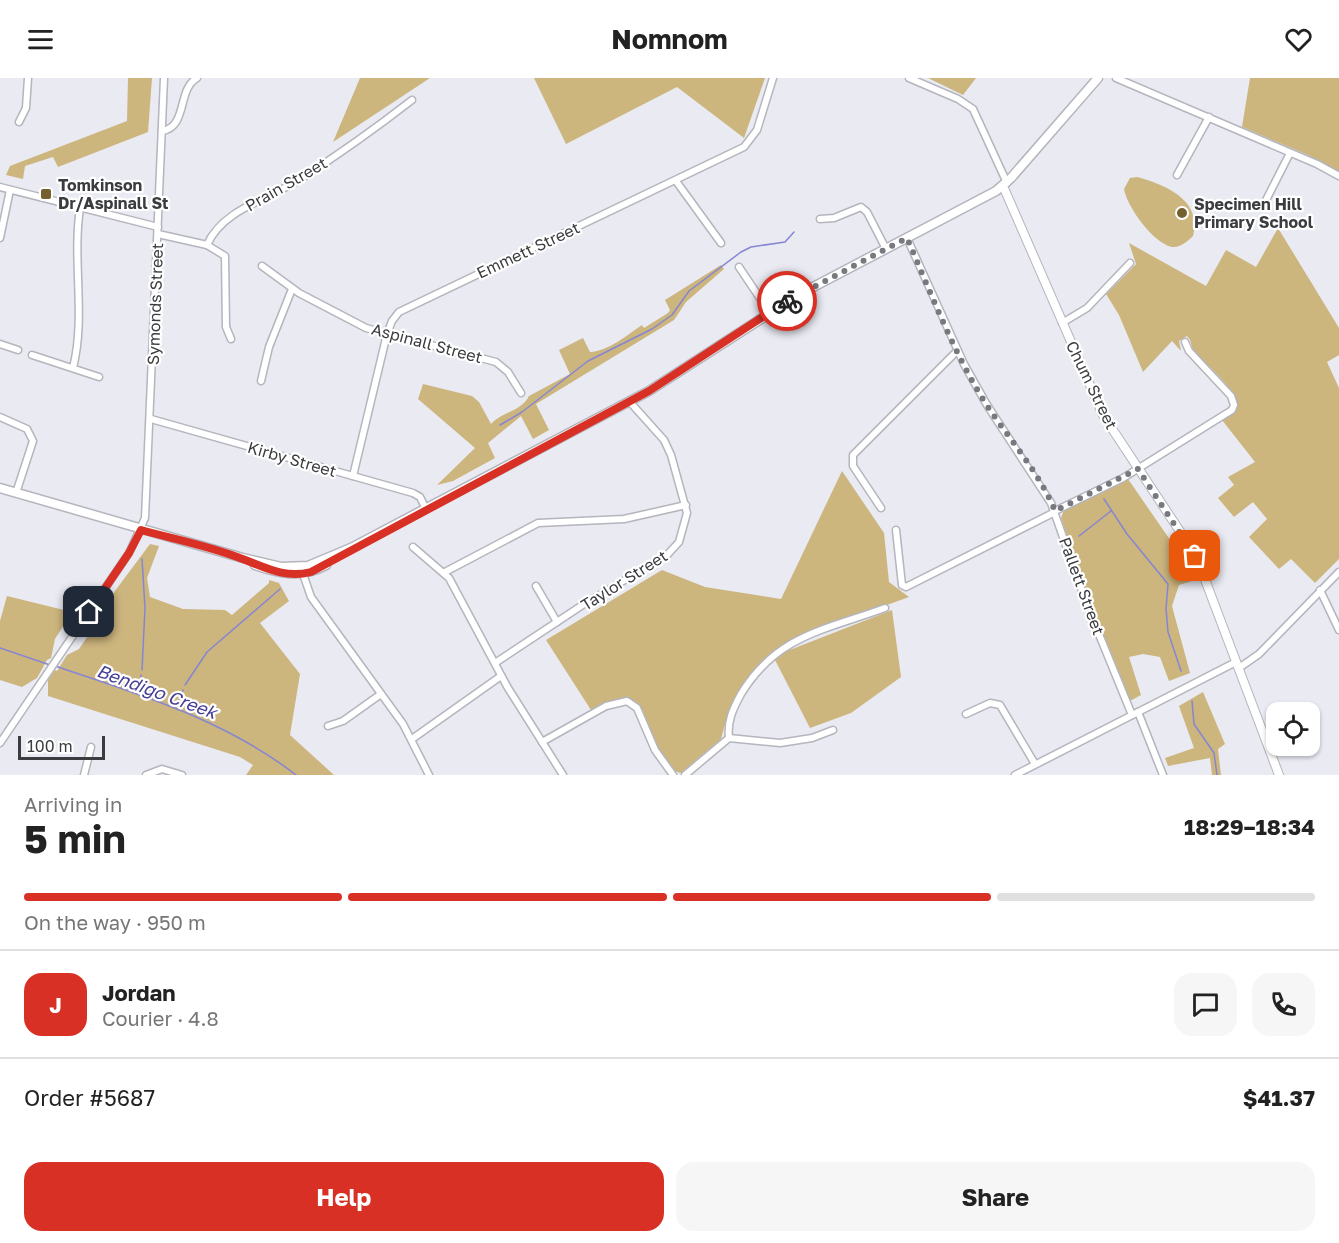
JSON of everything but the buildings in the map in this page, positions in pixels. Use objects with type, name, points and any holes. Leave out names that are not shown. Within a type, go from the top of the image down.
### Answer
[{"type":"main road","points":[[0,488],[243,558],[302,570],[351,548],[666,381],[813,286],[1005,184],[1098,78]]},
{"type":"street","points":[[19,122],[26,108],[28,78]]},
{"type":"street","name":"Symonds Street","points":[[0,743],[129,553],[141,530],[147,504],[164,78]]},
{"type":"street","points":[[162,131],[169,129],[175,123],[189,84],[197,78]]},
{"type":"street","name":"Emmett Street","points":[[353,476],[387,334],[395,316],[408,306],[733,153],[751,140],[757,130],[773,78]]},
{"type":"street","points":[[909,78],[958,99],[973,109],[1005,184]]},
{"type":"street","points":[[1116,78],[1339,176]]},
{"type":"street","name":"Prain Street","points":[[207,245],[213,232],[234,215],[298,180],[412,100]]},
{"type":"street","points":[[1177,175],[1209,117]]},
{"type":"street","points":[[1263,206],[1290,153]]},
{"type":"street","points":[[676,181],[721,243]]},
{"type":"street","name":"Chum Street","points":[[1005,184],[1062,323],[1103,415],[1195,556],[1279,775]]},
{"type":"street","points":[[0,187],[207,245],[225,256],[226,327],[231,339]]},
{"type":"street","points":[[0,238],[10,190]]},
{"type":"street","points":[[819,219],[834,218],[857,207],[864,208],[885,249]]},
{"type":"street","points":[[73,368],[79,333],[77,242],[80,208]]},
{"type":"street","name":"Pallett Street","points":[[907,238],[957,351],[982,397],[1044,488],[1055,512],[1087,605],[1163,775]]},
{"type":"street","points":[[1062,323],[1087,308],[1130,263]]},
{"type":"street","name":"Aspinall Street","points":[[262,266],[292,289],[358,324],[387,334],[496,362],[508,372],[521,393]]},
{"type":"street","points":[[739,267],[770,313]]},
{"type":"street","points":[[261,381],[269,346],[292,289]]},
{"type":"street","points":[[896,530],[904,587],[1138,469],[1233,407],[1231,396],[1189,351],[1185,342]]},
{"type":"street","points":[[0,344],[18,350]]},
{"type":"street","points":[[881,508],[852,461],[867,441],[957,351]]},
{"type":"street","points":[[32,356],[99,376]]},
{"type":"street","name":"Taylor Street","points":[[495,663],[671,551],[685,528],[686,506],[667,446],[629,401]]},
{"type":"street","points":[[0,417],[27,429],[33,441],[16,493]]},
{"type":"street","name":"Kirby Street","points":[[151,419],[417,495],[426,508]]},
{"type":"street","points":[[445,572],[538,523],[629,518],[686,506]]},
{"type":"street","points":[[413,547],[424,559],[445,572],[501,676],[563,775]]},
{"type":"street","points":[[302,570],[311,597],[412,740],[429,775]]},
{"type":"street","points":[[1015,775],[1135,713],[1259,654],[1339,572]]},
{"type":"street","points":[[536,586],[557,622]]},
{"type":"street","points":[[1320,590],[1339,630]]},
{"type":"street","points":[[729,738],[728,724],[737,701],[753,678],[778,650],[818,632],[885,608]]},
{"type":"street","points":[[412,740],[501,676]]},
{"type":"street","points":[[328,726],[346,719],[381,694]]},
{"type":"street","points":[[542,742],[606,706],[627,701],[640,713],[655,750],[674,775]]},
{"type":"street","points":[[966,714],[990,704],[1000,705],[1035,764]]},
{"type":"street","points":[[685,775],[729,738],[780,743],[812,738],[833,730]]},
{"type":"street","points":[[84,775],[91,747]]},
{"type":"street","points":[[146,775],[162,769],[182,775]]},
{"type":"shaded area","points":[[128,78],[152,78],[148,132],[58,167],[53,157],[25,166],[23,179],[6,175],[10,166],[127,121]]},
{"type":"shaded area","points":[[360,78],[430,78],[333,142]]},
{"type":"shaded area","points":[[534,78],[765,78],[744,138],[677,87],[566,144]]},
{"type":"shaded area","points":[[928,78],[976,78],[963,95]]},
{"type":"shaded area","points":[[1250,78],[1339,78],[1339,172],[1308,155],[1242,127]]},
{"type":"shaded area","points":[[1137,177],[1170,190],[1187,204],[1194,223],[1193,236],[1186,242],[1175,247],[1165,244],[1149,232],[1135,214],[1124,189],[1130,178]]},
{"type":"shaded area","points":[[1278,228],[1339,328],[1339,355],[1327,362],[1339,388],[1339,559],[1315,583],[1291,559],[1279,569],[1249,537],[1267,519],[1253,502],[1234,517],[1218,498],[1234,485],[1228,477],[1255,462],[1222,420],[1235,409],[1233,394],[1228,386],[1195,353],[1187,336],[1179,341],[1181,351],[1172,341],[1143,372],[1119,315],[1106,294],[1136,264],[1129,243],[1206,286],[1226,250],[1256,267]]},
{"type":"shaded area","points":[[721,265],[724,269],[686,302],[674,320],[536,404],[549,430],[533,439],[521,416],[488,443],[495,458],[453,481],[437,485],[475,448],[418,399],[423,384],[472,396],[479,402],[491,424],[522,405],[529,396],[570,374],[559,350],[583,338],[590,352],[611,346],[642,325],[644,328],[668,313],[670,310],[665,300]]},
{"type":"shaded area","points":[[842,471],[884,533],[889,582],[909,597],[790,640],[771,653],[728,713],[721,739],[681,773],[671,767],[658,748],[642,710],[636,703],[627,699],[591,710],[546,640],[662,570],[705,587],[781,599]]},
{"type":"shaded area","points":[[1128,479],[1175,547],[1192,581],[1179,585],[1172,606],[1190,673],[1169,681],[1160,657],[1143,654],[1129,657],[1141,695],[1130,701],[1089,601],[1061,518],[1064,510]]},
{"type":"shaded area","points":[[150,544],[159,546],[147,578],[150,597],[183,609],[225,610],[232,615],[269,583],[269,580],[279,583],[289,601],[260,623],[300,674],[290,735],[334,775],[246,775],[253,765],[240,757],[48,696],[48,680],[67,655],[79,649],[99,620],[103,607]]},
{"type":"shaded area","points":[[7,596],[72,612],[55,639],[51,658],[47,660],[37,678],[22,687],[0,680],[0,621]]},
{"type":"shaded area","points":[[892,610],[901,677],[851,713],[810,728],[774,658]]},
{"type":"shaded area","points":[[1203,692],[1225,744],[1218,749],[1221,775],[1212,775],[1210,758],[1168,766],[1165,758],[1194,748],[1179,706]]},
{"type":"waterway","points":[[500,425],[522,412],[588,361],[652,329],[672,315],[689,291],[741,252],[751,247],[785,242],[794,232]]},
{"type":"waterway","points":[[1104,499],[1127,534],[1168,584],[1166,609],[1168,632],[1181,671]]},
{"type":"waterway","points":[[1079,536],[1111,511]]},
{"type":"waterway","points":[[142,559],[145,608],[142,670]]},
{"type":"waterway","points":[[185,685],[207,652],[280,589]]},
{"type":"waterway","name":"Bendigo Creek","points":[[0,648],[50,665]]},
{"type":"waterway","name":"Bendigo Creek","points":[[55,666],[150,698],[211,724],[240,738],[296,775]]},
{"type":"waterway","points":[[141,675],[141,695]]},
{"type":"waterway","points":[[177,706],[183,690]]},
{"type":"waterway","points":[[1192,701],[1194,724],[1214,753],[1217,775]]},
{"type":"way so far","points":[[787,301],[907,238],[963,364],[987,405],[1044,488],[1055,511],[1138,469],[1195,556]]},
{"type":"place","name":"Tomkinson Dr/Aspinall St","points":[[46,194]]},
{"type":"place","name":"Specimen Hill Primary School","points":[[1182,213]]},
{"type":"route","points":[[89,612],[129,553],[141,530],[243,558],[250,563],[278,573],[311,572],[351,548],[649,391],[787,301]]}]
